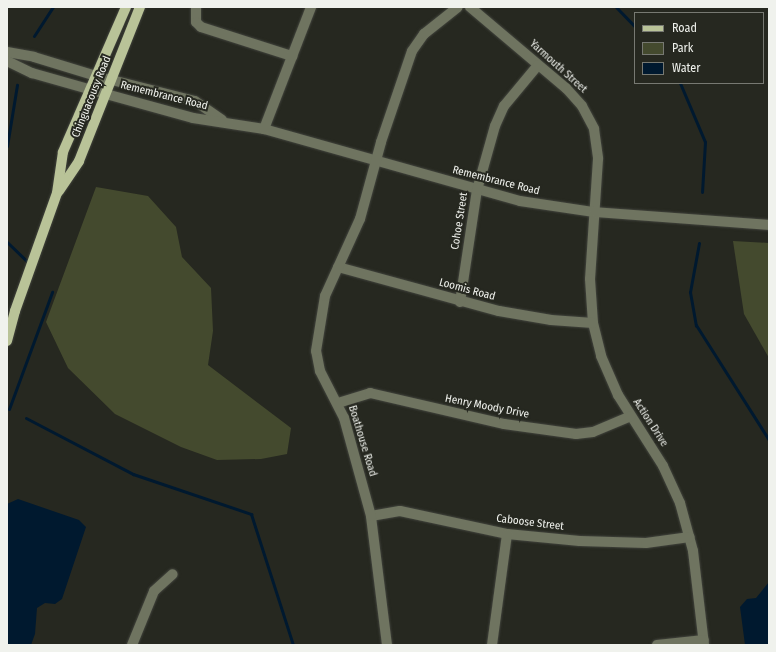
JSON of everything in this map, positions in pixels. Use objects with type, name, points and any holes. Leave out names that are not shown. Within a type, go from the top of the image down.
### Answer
[{"type":"main road","name":"Chinguacousy Road","points":[[7,341],[15,311],[57,193],[63,152],[126,7]]},
{"type":"main road","name":"Chinguacousy Road","points":[[57,193],[79,161],[140,7]]},
{"type":"street","points":[[196,7],[196,22],[201,28],[292,56]]},
{"type":"street","points":[[264,129],[311,7]]},
{"type":"street","name":"Boathouse Road","points":[[387,645],[370,516],[356,459],[338,403],[320,371],[316,351],[325,296],[360,219],[396,93],[412,51],[424,34],[458,7]]},
{"type":"street","name":"Yarmouth Street","points":[[470,7],[575,97],[589,117],[598,146],[594,212]]},
{"type":"street","name":"Remembrance Road","points":[[7,52],[34,57],[96,76],[195,101],[224,122]]},
{"type":"street","name":"Remembrance Road","points":[[7,61],[32,73],[193,118],[264,129],[478,190],[554,207],[594,212],[769,225]]},
{"type":"street","name":"Cohoe Street","points":[[460,302],[478,190],[499,116],[538,64]]},
{"type":"street","name":"Action Drive","points":[[594,212],[590,279],[593,323],[608,374],[631,416],[671,482],[690,537],[704,642]]},
{"type":"street","name":"Loomis Road","points":[[338,267],[460,302],[522,316],[593,323]]},
{"type":"street","name":"Henry Moody Drive","points":[[338,403],[370,393],[504,424],[576,434],[593,432],[631,416]]},
{"type":"street","name":"Caboose Street","points":[[370,516],[400,511],[507,534],[606,542],[646,543],[690,537]]},
{"type":"street","points":[[492,645],[507,534]]},
{"type":"street","points":[[132,645],[154,592],[173,574]]},
{"type":"street","points":[[657,645],[704,642]]},
{"type":"green space","points":[[96,187],[148,196],[176,227],[182,257],[211,288],[213,331],[208,365],[291,428],[287,454],[261,459],[217,460],[181,447],[115,414],[68,368],[46,322]]},
{"type":"green space","points":[[733,241],[769,243],[769,358],[744,314]]},
{"type":"water","points":[[18,499],[79,520],[86,527],[62,599],[55,604],[45,603],[37,608],[35,634],[31,645],[7,645],[7,504]]},
{"type":"water","points":[[769,582],[769,645],[745,645],[740,607],[747,599],[756,598]]},
{"type":"waterway","points":[[34,36],[53,7]]},
{"type":"waterway","points":[[616,7],[634,26]]},
{"type":"waterway","points":[[680,84],[705,142],[702,192]]},
{"type":"waterway","points":[[7,146],[17,85]]},
{"type":"waterway","points":[[7,242],[29,263]]},
{"type":"waterway","points":[[699,243],[690,292],[696,325],[769,440]]},
{"type":"waterway","points":[[9,409],[52,292]]},
{"type":"waterway","points":[[26,418],[133,474],[251,514],[293,645]]}]
